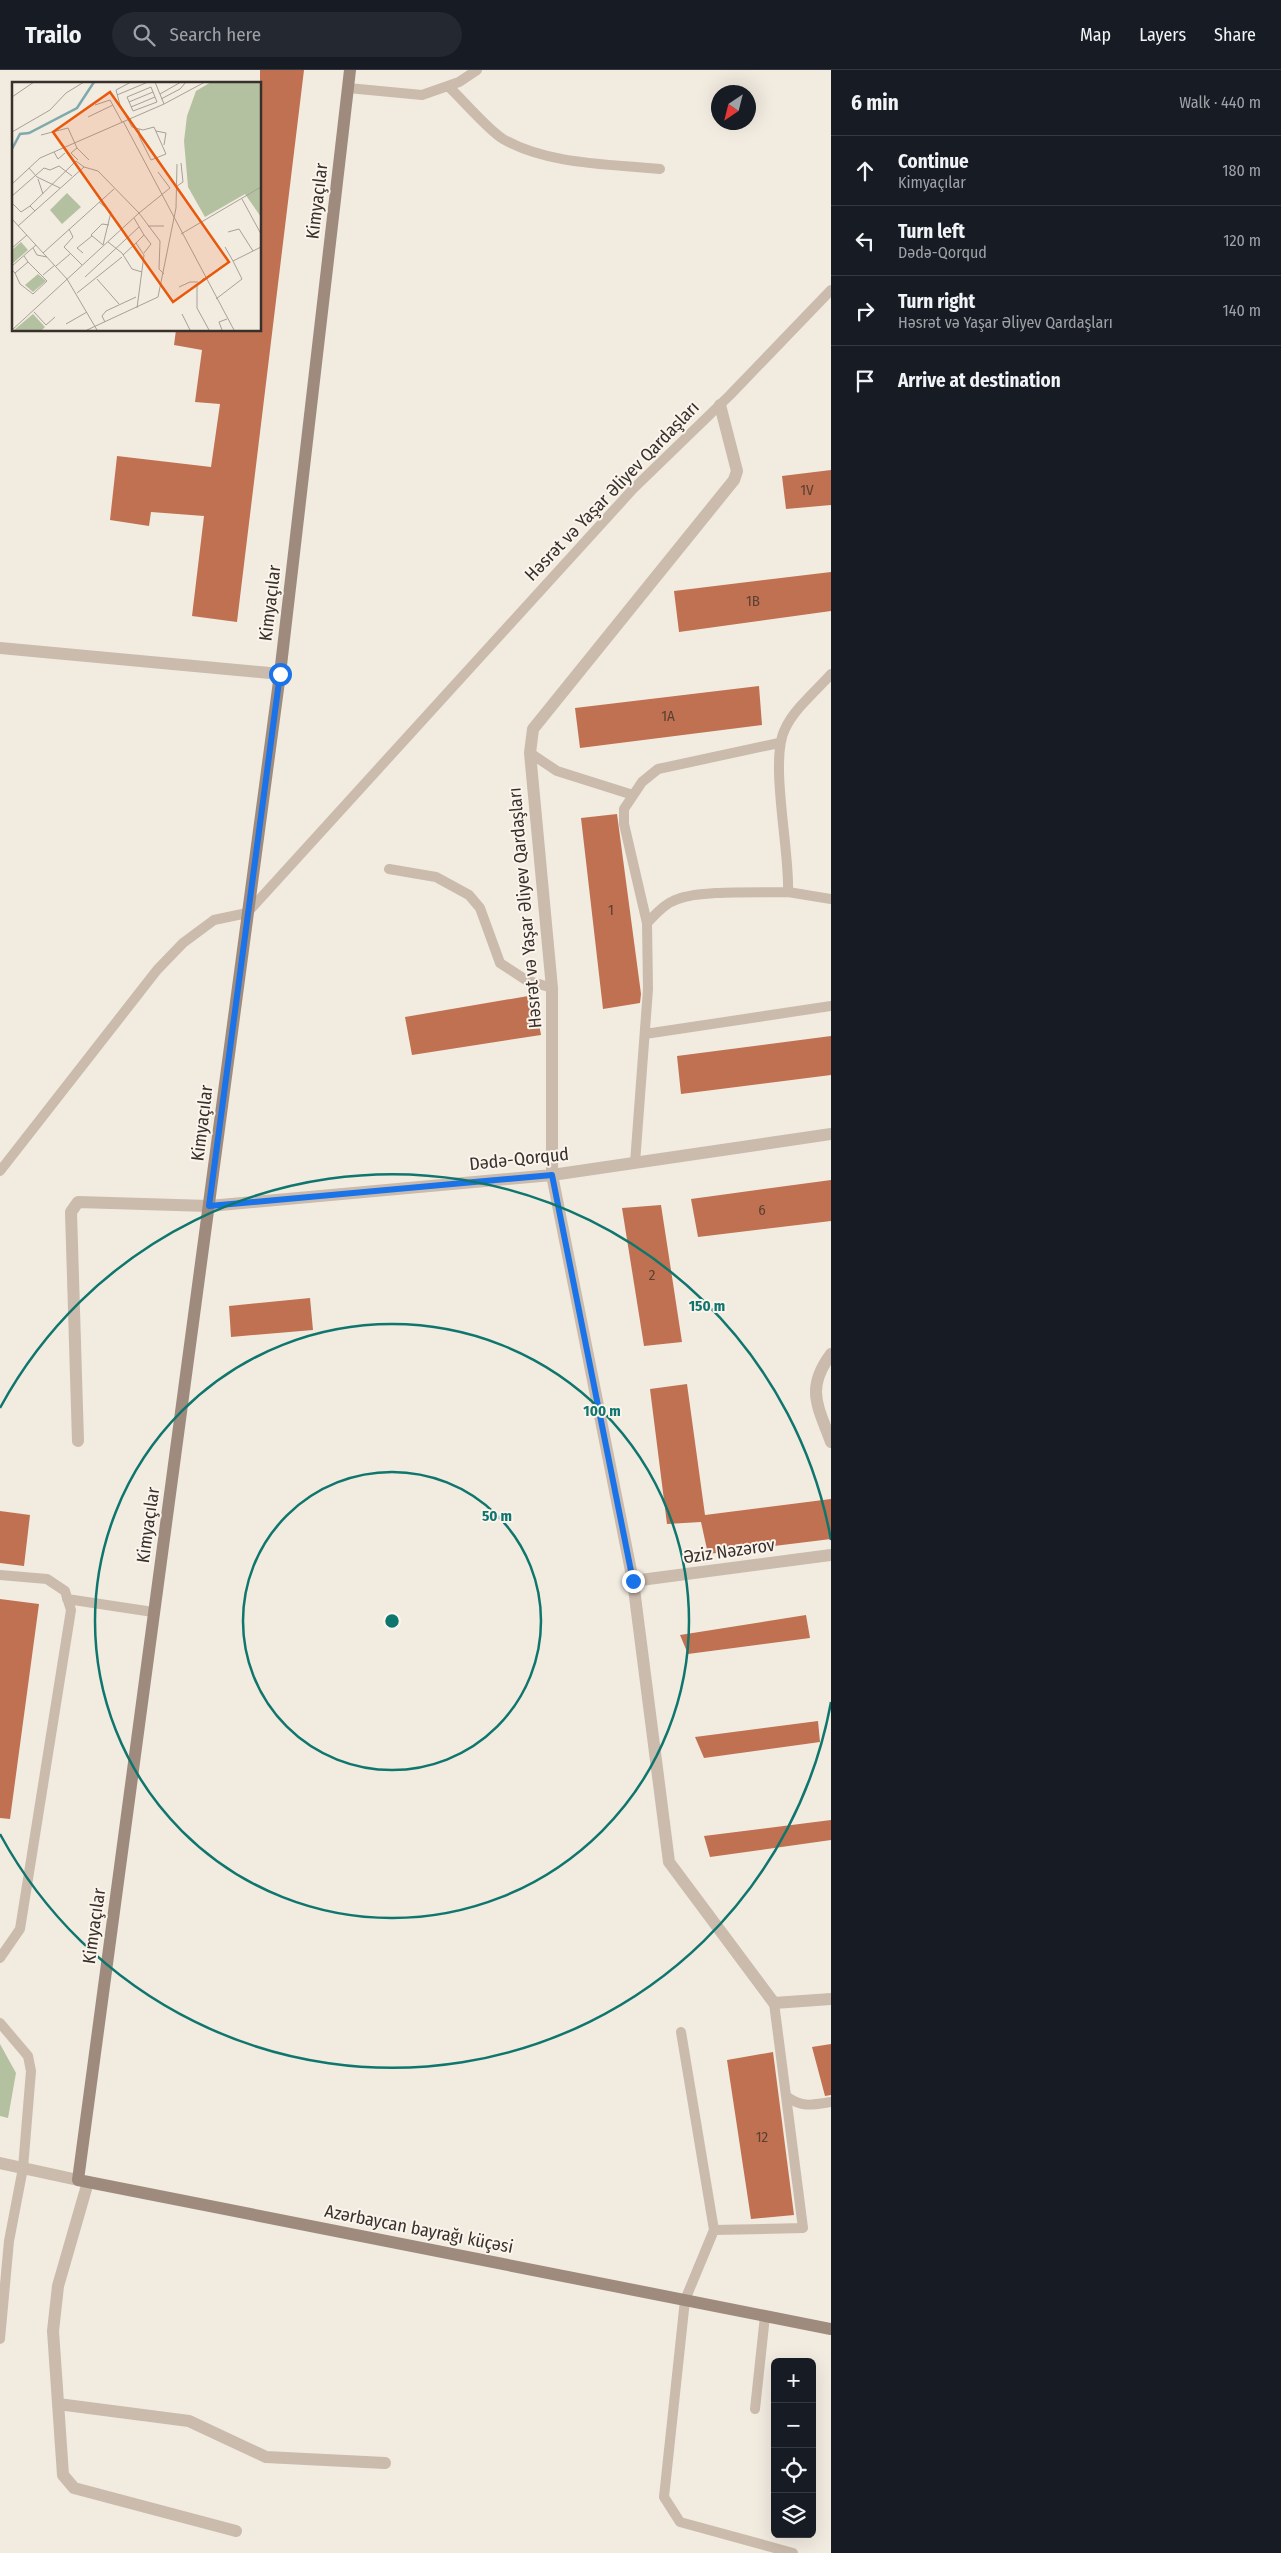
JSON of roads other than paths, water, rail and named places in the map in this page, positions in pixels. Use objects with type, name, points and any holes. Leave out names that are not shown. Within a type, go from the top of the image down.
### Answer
[{"type":"street","name":"Kimyaçılar","points":[[83,2181],[153,1612],[280,674],[350,70]]},
{"type":"street","name":"Həsrət və Yaşar Əliyev Qardaşları","points":[[720,405],[737,471],[734,480],[533,729],[530,753],[552,988],[552,1175],[633,1581],[669,1862],[774,2003]]},
{"type":"street","points":[[0,648],[280,674]]},
{"type":"street","name":"Dədə-Qorqud","points":[[78,1441],[71,1212],[78,1202],[209,1206],[552,1175],[831,1134]]},
{"type":"street","points":[[831,1354],[819,1370],[814,1398],[831,1442]]},
{"type":"street","name":"Əziz Nəzərov","points":[[633,1581],[831,1555]]},
{"type":"street","points":[[774,2003],[831,1998]]},
{"type":"street","name":"Azərbaycan bayrağı küçəsi","points":[[0,2163],[831,2329]]},
{"type":"street","points":[[83,2181],[58,2286],[54,2331],[63,2475],[74,2488],[236,2531]]},
{"type":"street","points":[[58,2404],[189,2421],[266,2457],[385,2463]]},
{"type":"lane","points":[[348,88],[422,95],[448,86],[477,70]]},
{"type":"lane","points":[[448,86],[502,138],[527,150],[569,159],[660,170]]},
{"type":"lane","name":"Həsrət və Yaşar Əliyev Qardaşları","points":[[247,913],[633,489],[720,405],[831,290]]},
{"type":"lane","points":[[788,892],[789,868],[779,768],[779,743],[785,728],[831,674]]},
{"type":"lane","points":[[635,1163],[648,989],[647,923],[624,824],[624,809],[642,782],[658,768],[779,743]]},
{"type":"lane","points":[[530,753],[557,770],[633,795]]},
{"type":"lane","points":[[389,869],[436,877],[468,895],[480,908],[500,964],[526,980],[552,988]]},
{"type":"lane","points":[[647,923],[664,907],[677,899],[692,895],[788,892],[831,899]]},
{"type":"lane","points":[[0,1171],[156,970],[183,943],[214,920],[247,913]]},
{"type":"lane","points":[[645,1034],[831,1006]]},
{"type":"lane","points":[[0,1575],[47,1579],[65,1591],[71,1610],[20,1929],[0,1958]]},
{"type":"lane","points":[[67,1598],[153,1612]]},
{"type":"lane","points":[[714,2230],[803,2228],[774,2003]]},
{"type":"lane","points":[[0,2023],[28,2056],[31,2072],[23,2168],[4,2248],[0,2339]]},
{"type":"lane","points":[[681,2032],[714,2230],[685,2300],[664,2497],[680,2522],[793,2553]]},
{"type":"lane","points":[[786,2096],[798,2105],[808,2106],[831,2102]]},
{"type":"lane","points":[[755,2409],[765,2316]]}]
